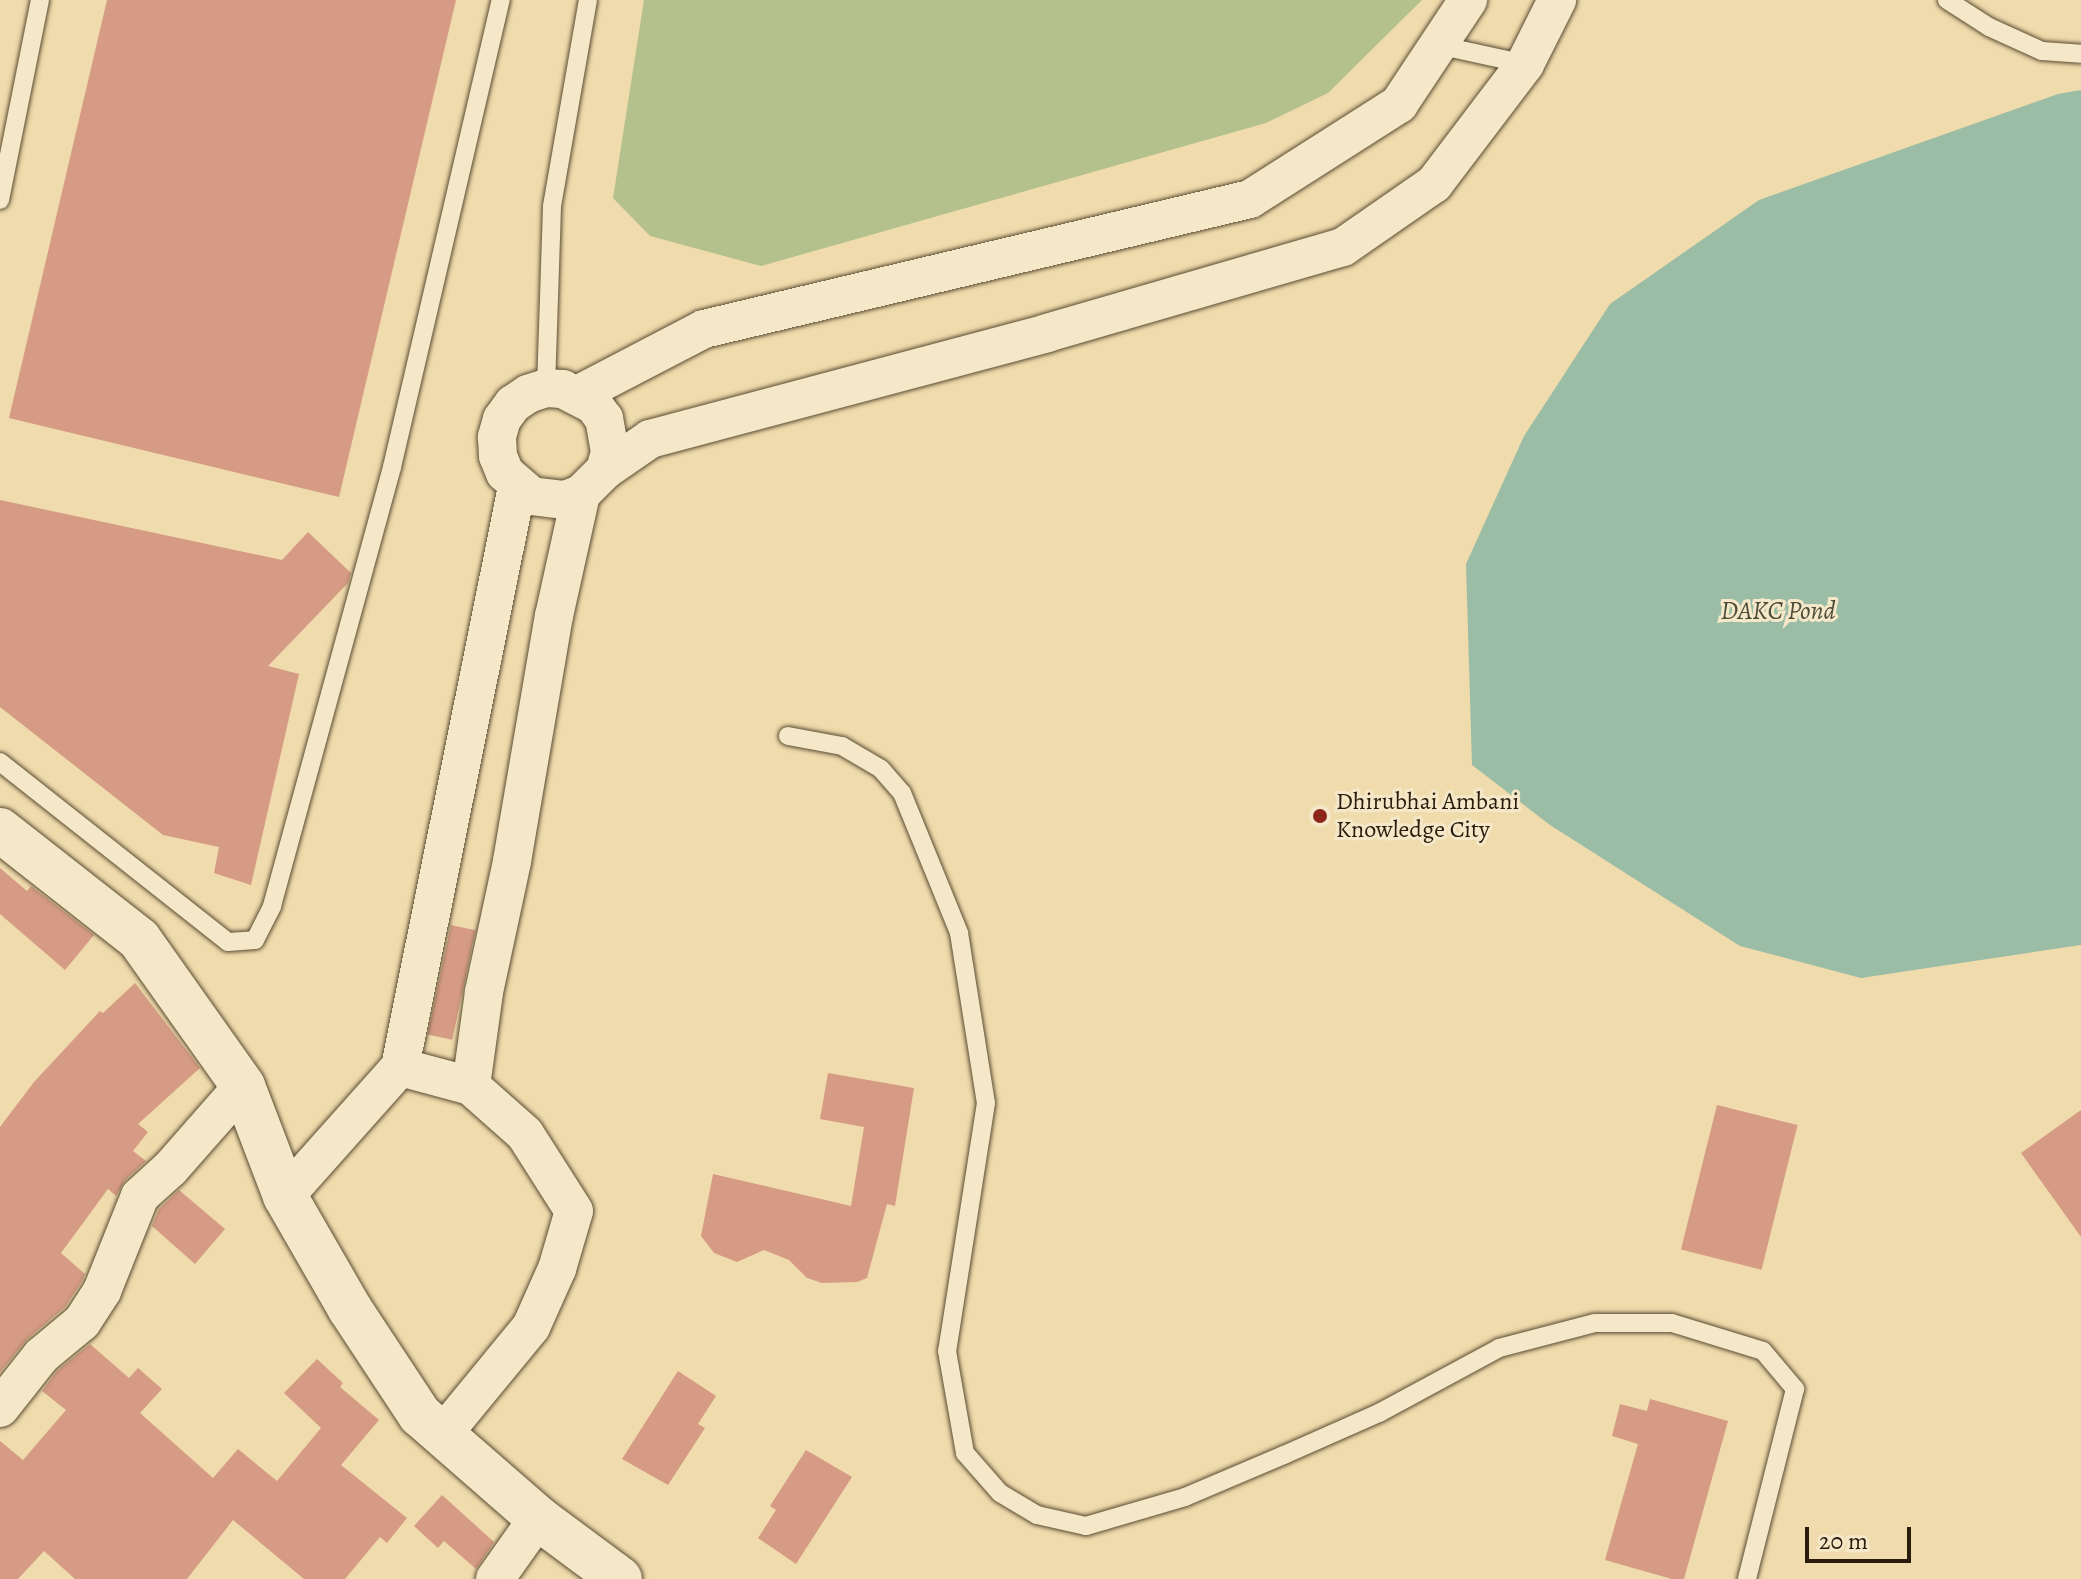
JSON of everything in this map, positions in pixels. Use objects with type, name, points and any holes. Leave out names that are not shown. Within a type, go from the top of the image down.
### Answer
[{"type":"street","points":[[1468,0],[1399,104],[1250,199],[704,329],[562,391],[513,404],[502,419],[497,437],[498,456],[505,473],[517,487],[548,501],[593,482],[650,439],[1047,333],[1343,247],[1434,184],[1525,64],[1557,0]]},
{"type":"street","points":[[471,1086],[484,992],[512,861],[554,616],[593,482],[610,452],[604,419],[594,405],[562,391]]},
{"type":"street","points":[[285,1196],[400,1067],[517,487]]},
{"type":"street","points":[[0,830],[139,939],[243,1086],[285,1196],[350,1309],[420,1415],[538,1518],[620,1579]]},
{"type":"street","points":[[400,1067],[471,1086],[525,1134],[574,1211],[557,1269],[531,1327],[443,1434]]},
{"type":"street","points":[[0,1408],[41,1356],[82,1322],[102,1291],[140,1196],[170,1169],[243,1086]]},
{"type":"street","points":[[495,1579],[538,1518]]},
{"type":"lane","points":[[0,200],[40,0]]},
{"type":"lane","points":[[0,762],[228,942],[255,940],[272,906],[392,467],[501,0]]},
{"type":"lane","points":[[562,391],[552,206],[588,0]]},
{"type":"lane","points":[[1947,0],[1989,27],[2042,51],[2081,54]]},
{"type":"lane","points":[[1438,45],[1525,64]]},
{"type":"lane","points":[[788,736],[842,746],[881,769],[902,793],[959,933],[986,1103],[947,1351],[965,1453],[1000,1493],[1037,1515],[1086,1526],[1185,1497],[1284,1455],[1379,1413],[1499,1348],[1595,1323],[1672,1323],[1763,1351],[1795,1389],[1747,1579]]},
{"type":"shaded area","points":[[644,0],[1422,0],[1328,93],[1266,123],[761,266],[650,236],[613,198]]},
{"type":"water","name":"DAKC Pond","points":[[2081,90],[2081,945],[1861,978],[1740,946],[1550,825],[1472,765],[1466,564],[1524,436],[1610,304],[1759,200],[2058,94]]},
{"type":"building","points":[[107,0],[456,0],[339,497],[9,418]]},
{"type":"building","points":[[0,500],[282,560],[308,532],[351,573],[348,583],[268,666],[299,674],[251,885],[214,873],[219,847],[163,835],[0,707]]},
{"type":"building","points":[[0,868],[27,891],[31,886],[94,935],[65,970],[0,914]]},
{"type":"building","points":[[451,925],[475,930],[452,1040],[428,1035]]},
{"type":"building","points":[[135,983],[200,1068],[138,1124],[148,1132],[133,1151],[146,1161],[125,1180],[116,1196],[108,1189],[61,1253],[85,1274],[82,1281],[65,1307],[27,1339],[0,1372],[0,1127],[34,1082],[100,1011],[103,1013]]},
{"type":"building","points":[[828,1073],[914,1088],[895,1206],[887,1204],[867,1278],[857,1282],[822,1283],[807,1278],[789,1260],[764,1250],[737,1262],[714,1253],[701,1236],[713,1174],[851,1206],[864,1127],[820,1119]]},
{"type":"building","points":[[1717,1105],[1798,1125],[1761,1270],[1681,1250]]},
{"type":"building","points":[[2081,1110],[2081,1237],[2021,1153]]},
{"type":"building","points":[[179,1190],[225,1229],[195,1264],[152,1226],[159,1209]]},
{"type":"building","points":[[90,1344],[129,1378],[138,1368],[162,1389],[140,1413],[213,1478],[238,1449],[277,1481],[321,1428],[284,1393],[317,1359],[343,1383],[340,1387],[379,1420],[341,1465],[407,1518],[387,1543],[380,1537],[345,1579],[304,1579],[233,1520],[187,1579],[75,1579],[44,1551],[18,1579],[0,1579],[0,1441],[23,1460],[66,1410],[42,1391],[57,1371]]},
{"type":"building","points":[[678,1371],[716,1396],[698,1424],[705,1428],[668,1485],[622,1459]]},
{"type":"building","points":[[1650,1399],[1728,1421],[1684,1579],[1672,1579],[1605,1560],[1638,1444],[1612,1436],[1620,1404],[1647,1411]]},
{"type":"building","points":[[806,1450],[852,1477],[796,1564],[758,1538],[776,1510],[770,1506]]},
{"type":"building","points":[[442,1495],[494,1542],[476,1569],[444,1541],[438,1548],[414,1526]]},
{"type":"place","name":"Dhirubhai Ambani Knowledge City","points":[[1320,816]]}]
